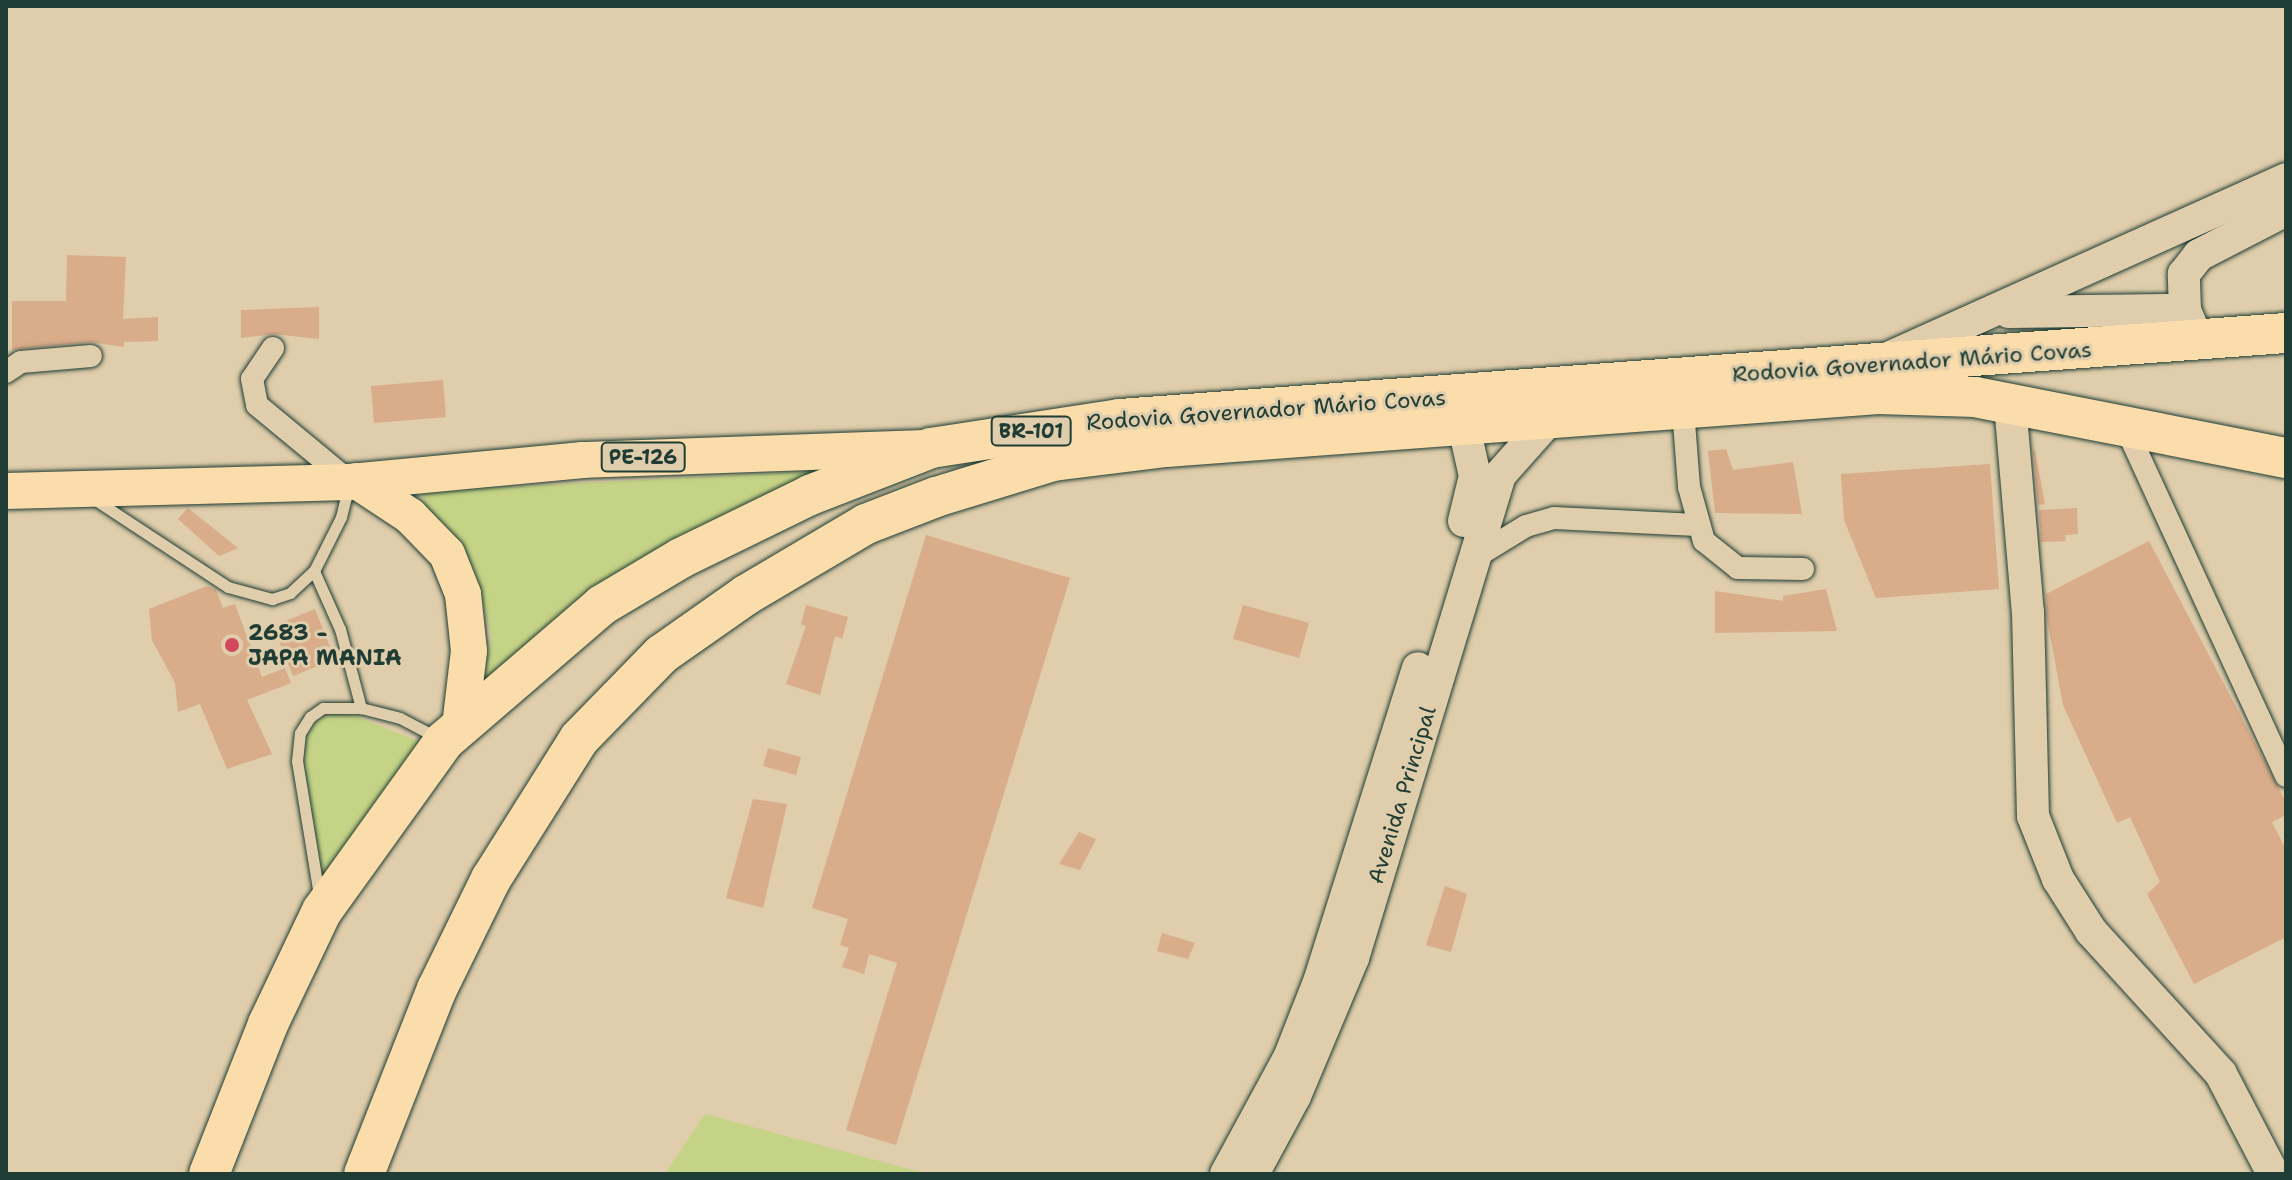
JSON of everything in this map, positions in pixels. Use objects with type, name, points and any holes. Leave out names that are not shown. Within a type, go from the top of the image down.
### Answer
[{"type":"highway","name":"Rodovia Governador Mário Covas","points":[[209,1174],[268,1024],[322,911],[452,734],[602,605],[681,558],[810,495],[931,448],[1120,419],[1875,365],[2192,325],[2286,333]]},
{"type":"highway","name":"Rodovia Governador Mário Covas","points":[[364,1174],[437,989],[536,801],[579,739],[662,654],[746,595],[866,524],[1053,461],[1166,447],[1548,421],[1878,394],[1963,396],[2286,458]]},
{"type":"main road","name":"PE-126","points":[[6,491],[354,482],[583,460],[931,448]]},
{"type":"main road","points":[[354,482],[410,516],[447,554],[463,594],[469,651],[452,734]]},
{"type":"street","points":[[1875,365],[2286,179]]},
{"type":"street","points":[[1990,313],[2192,325],[2184,274],[2199,255],[2286,210]]},
{"type":"street","points":[[273,348],[252,379],[257,405],[354,482]]},
{"type":"street","points":[[6,372],[21,362],[91,356]]},
{"type":"street","points":[[2010,404],[2028,612],[2033,816],[2058,879],[2091,931],[2221,1074],[2273,1174]]},
{"type":"street","points":[[1683,409],[1697,525],[1704,541],[1738,568],[1803,569]]},
{"type":"street","name":"Avenida Principal","points":[[1226,1174],[1289,1058],[1319,982],[1462,570],[1500,475],[1548,421]]},
{"type":"street","name":"Avenida Principal","points":[[1253,1174],[1301,1084],[1353,958],[1462,570],[1475,476],[1464,427]]},
{"type":"street","points":[[2126,428],[2286,776]]},
{"type":"street","points":[[1462,570],[1526,526],[1554,518],[1697,525]]},
{"type":"lane","points":[[80,490],[228,587],[255,597],[290,593],[314,571],[341,517],[354,482]]},
{"type":"lane","points":[[314,571],[340,629],[361,708]]},
{"type":"lane","points":[[322,911],[300,790],[300,733],[323,708],[361,708],[452,734]]},
{"type":"green space","points":[[859,469],[482,695],[491,635],[475,573],[459,540],[427,512],[423,491]]},
{"type":"green space","points":[[346,712],[425,744],[321,899],[299,770],[301,748],[314,723],[328,713]]},
{"type":"green space","points":[[705,1114],[920,1172],[920,1174],[665,1174]]},
{"type":"building","points":[[67,255],[126,257],[123,319],[158,317],[158,341],[124,342],[124,347],[90,342],[12,350],[12,301],[66,301]]},
{"type":"building","points":[[319,307],[319,339],[273,334],[241,338],[241,310]]},
{"type":"building","points":[[443,380],[446,417],[374,423],[371,386]]},
{"type":"building","points":[[1726,449],[1733,470],[1793,462],[1802,514],[1715,513],[1708,451]]},
{"type":"building","points":[[2033,451],[2045,504],[2038,505]]},
{"type":"building","points":[[1990,464],[1999,589],[1876,598],[1844,520],[1841,474]]},
{"type":"building","points":[[188,508],[238,548],[219,556],[178,519]]},
{"type":"building","points":[[2077,508],[2078,534],[2065,535],[2066,541],[2041,542],[2039,510]]},
{"type":"building","points":[[926,535],[1070,578],[896,1145],[846,1130],[897,963],[869,954],[864,974],[842,967],[849,948],[840,945],[848,919],[812,908]]},
{"type":"building","points":[[2149,541],[2286,802],[2286,815],[2272,822],[2286,850],[2286,937],[2194,984],[2147,894],[2160,882],[2130,817],[2117,823],[2063,705],[2047,619],[2046,594]]},
{"type":"building","points":[[207,586],[216,590],[223,608],[235,604],[262,677],[285,668],[291,683],[247,700],[272,754],[227,769],[200,704],[178,712],[175,683],[152,640],[149,609]]},
{"type":"building","points":[[1826,589],[1837,631],[1715,633],[1715,591],[1783,601],[1783,596]]},
{"type":"building","points":[[806,605],[848,617],[842,639],[835,636],[820,695],[786,684],[806,626],[801,624]]},
{"type":"building","points":[[1243,605],[1309,623],[1299,658],[1233,639]]},
{"type":"building","points":[[315,609],[335,659],[293,676],[273,626]]},
{"type":"building","points":[[768,748],[801,757],[796,775],[763,766]]},
{"type":"building","points":[[753,799],[787,804],[763,908],[726,898]]},
{"type":"building","points":[[1079,832],[1096,839],[1080,870],[1059,864]]},
{"type":"building","points":[[1445,886],[1467,894],[1451,952],[1426,945]]},
{"type":"building","points":[[1162,933],[1195,943],[1188,959],[1157,951]]},
{"type":"place","name":"2683 - JAPA MANIA","points":[[232,645]]}]
